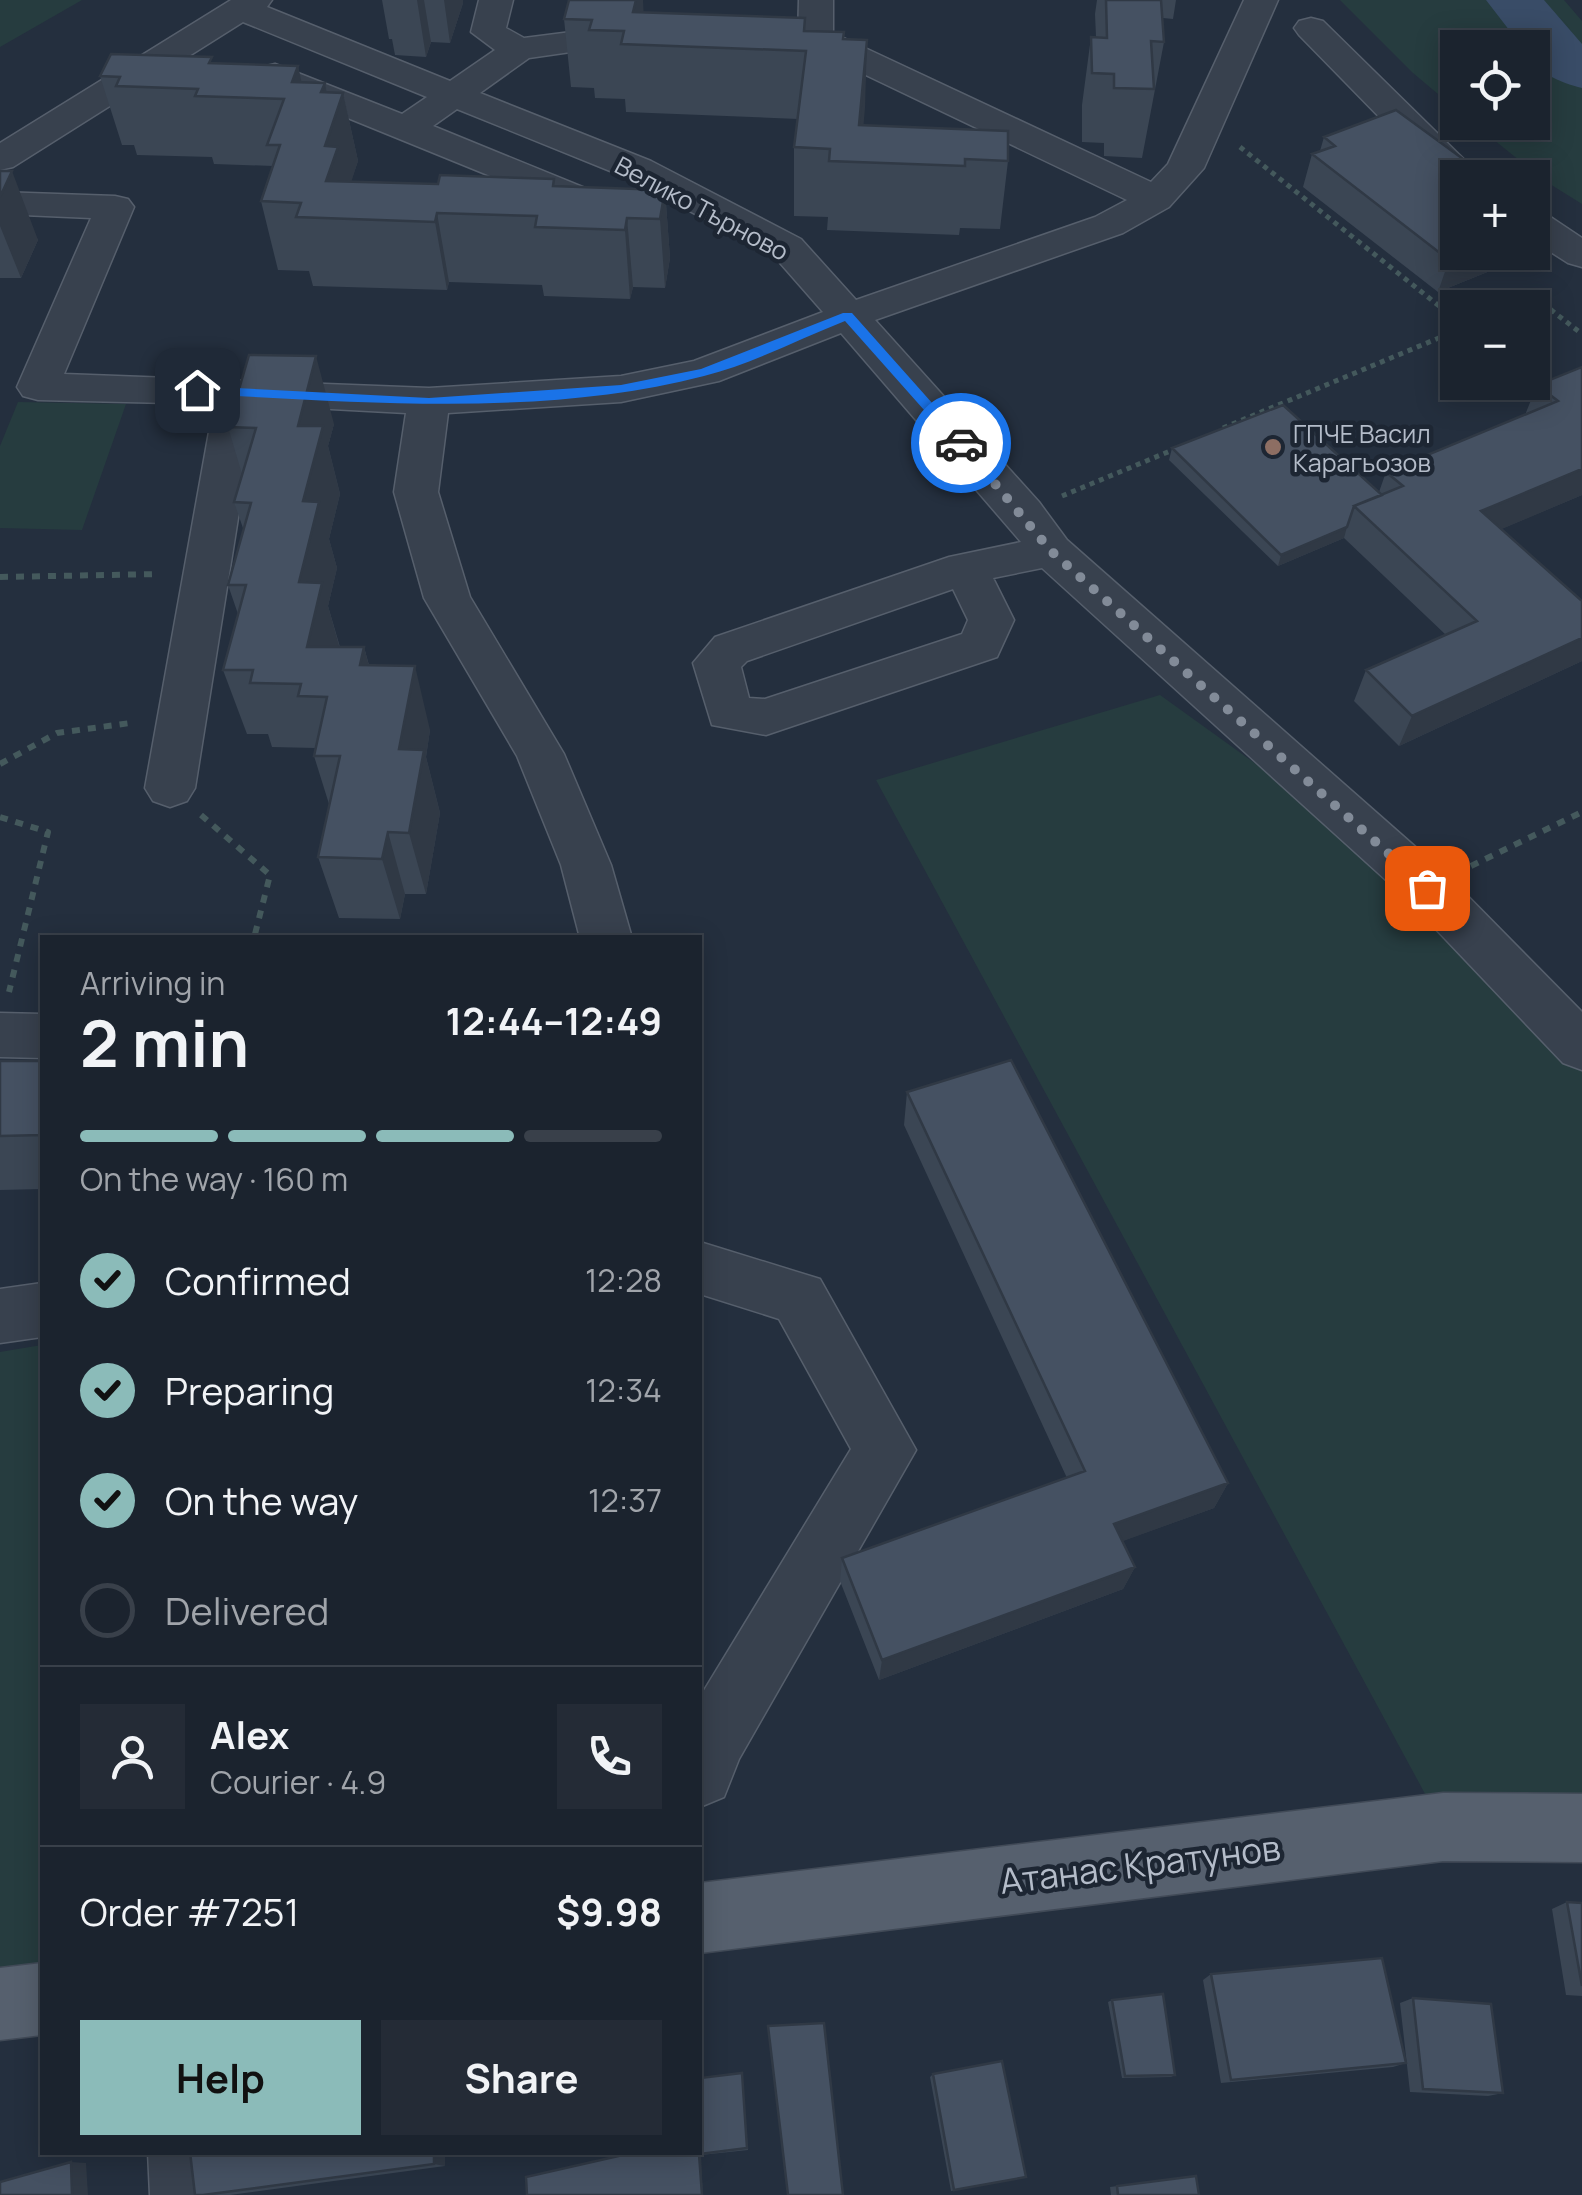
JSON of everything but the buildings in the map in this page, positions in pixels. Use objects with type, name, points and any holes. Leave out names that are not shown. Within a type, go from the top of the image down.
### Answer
[{"type":"main road","name":"Атанас Кратунов","points":[[702,1918],[1443,1827],[1582,1828]]},
{"type":"main road","points":[[0,2004],[40,1999]]},
{"type":"street","points":[[496,0],[488,32],[519,49]]},
{"type":"street","points":[[815,38],[816,0]]},
{"type":"street","points":[[0,203],[115,207],[38,387],[237,391],[429,402],[621,389],[704,372],[848,316],[1108,225],[1156,199],[1185,168],[1261,0]]},
{"type":"street","points":[[0,159],[248,4]]},
{"type":"street","name":"Велико Търново","points":[[248,4],[452,95],[638,170],[787,248],[1022,512],[1051,551],[1427,888],[1582,1047]]},
{"type":"street","points":[[406,128],[519,49],[626,16],[682,34]]},
{"type":"street","points":[[1311,28],[1442,160]]},
{"type":"street","points":[[777,37],[815,38],[1156,199]]},
{"type":"street","points":[[272,74],[605,209]]},
{"type":"street","points":[[1550,234],[1582,255]]},
{"type":"street","points":[[170,788],[237,391]]},
{"type":"street","points":[[429,402],[416,492],[448,598],[540,754],[586,865],[605,935]]},
{"type":"street","points":[[965,568],[991,620],[981,645],[766,717],[730,713],[716,663],[731,648],[965,568],[1051,551]]},
{"type":"street","points":[[702,1269],[799,1298],[885,1450],[710,1742],[702,1767]]},
{"type":"street","points":[[0,1316],[40,1310]]},
{"type":"street","points":[[186,2155],[188,2195]]},
{"type":"path","points":[[1207,120],[1440,307]]},
{"type":"path","points":[[1550,309],[1582,334]]},
{"type":"path","points":[[1222,429],[1440,338]]},
{"type":"path","points":[[1022,512],[1186,444]]},
{"type":"path","points":[[0,577],[206,573]]},
{"type":"path","points":[[0,764],[57,733],[182,716]]},
{"type":"path","points":[[170,788],[270,875],[255,935]]},
{"type":"path","points":[[1427,888],[1582,812]]},
{"type":"path","points":[[0,817],[48,832],[16,1027]]},
{"type":"green space","points":[[0,0],[82,0],[0,47]]},
{"type":"green space","points":[[1340,0],[1564,0],[1582,21],[1582,204],[1550,184],[1550,160],[1519,160],[1494,140],[1550,140],[1550,30],[1440,30],[1440,96]]},
{"type":"green space","points":[[18,402],[126,404],[82,530],[0,528],[0,446]]},
{"type":"green space","points":[[1160,695],[1427,887],[1582,1047],[1582,1828],[1443,1827],[876,780]]},
{"type":"green space","points":[[40,1345],[40,1972],[0,1976],[0,1352]]},
{"type":"waterway","points":[[1514,0],[1560,55],[1582,71]]},
{"type":"way so far","points":[[961,443],[1051,551],[1427,888]]},
{"type":"place","name":"ГПЧЕ Васил Карагьозов","points":[[1273,447]]},
{"type":"route","points":[[197,390],[429,402],[621,389],[704,372],[848,316],[961,443]]}]
